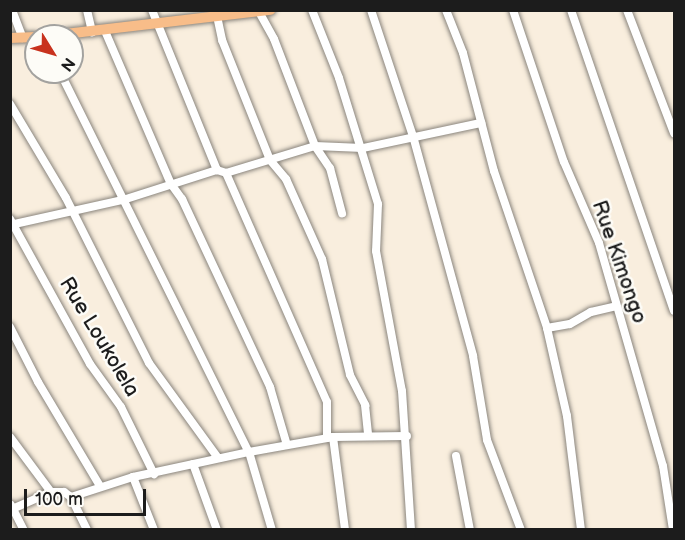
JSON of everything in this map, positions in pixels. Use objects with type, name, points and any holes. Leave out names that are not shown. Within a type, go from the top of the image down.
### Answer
[{"type":"main road","points":[[84,33],[209,15],[270,10]]},
{"type":"main road","points":[[10,38],[22,38]]},
{"type":"street","points":[[12,10],[22,38]]},
{"type":"street","points":[[87,10],[92,32]]},
{"type":"street","points":[[152,10],[221,172],[327,402],[330,438],[345,530]]},
{"type":"street","points":[[312,10],[363,148],[378,204],[376,251],[395,341],[407,436],[411,530]]},
{"type":"street","points":[[371,10],[413,136],[473,356],[487,440],[521,530]]},
{"type":"street","points":[[446,10],[464,53],[481,123],[547,328],[567,416],[581,530]]},
{"type":"street","name":"Rue Kimongo","points":[[513,10],[564,162],[596,236],[663,466],[673,530]]},
{"type":"street","points":[[571,10],[675,311]]},
{"type":"street","points":[[627,10],[675,133]]},
{"type":"street","points":[[258,11],[274,39],[315,146],[330,168],[342,213]]},
{"type":"street","points":[[209,15],[270,160],[286,178],[322,259],[350,375],[365,405],[368,435]]},
{"type":"street","points":[[105,31],[171,184],[182,199],[270,387],[287,445]]},
{"type":"street","points":[[66,84],[126,200],[166,289],[199,344],[223,402],[249,452],[272,530]]},
{"type":"street","points":[[10,104],[72,211],[149,363],[218,458]]},
{"type":"street","points":[[12,223],[126,200],[171,184],[195,180],[315,146],[363,148],[481,123]]},
{"type":"street","name":"Rue Loukolela","points":[[12,223],[90,364],[121,407],[154,474]]},
{"type":"street","points":[[547,328],[570,324],[591,312],[616,306]]},
{"type":"street","points":[[10,327],[38,382],[100,486]]},
{"type":"street","points":[[24,530],[11,508],[51,492],[71,497],[133,477],[218,458],[330,438],[368,435],[407,436]]},
{"type":"street","points":[[10,437],[51,492]]},
{"type":"street","points":[[456,456],[470,530]]},
{"type":"street","points":[[193,465],[217,530]]},
{"type":"street","points":[[133,477],[154,530]]},
{"type":"street","points":[[71,497],[87,530]]}]
